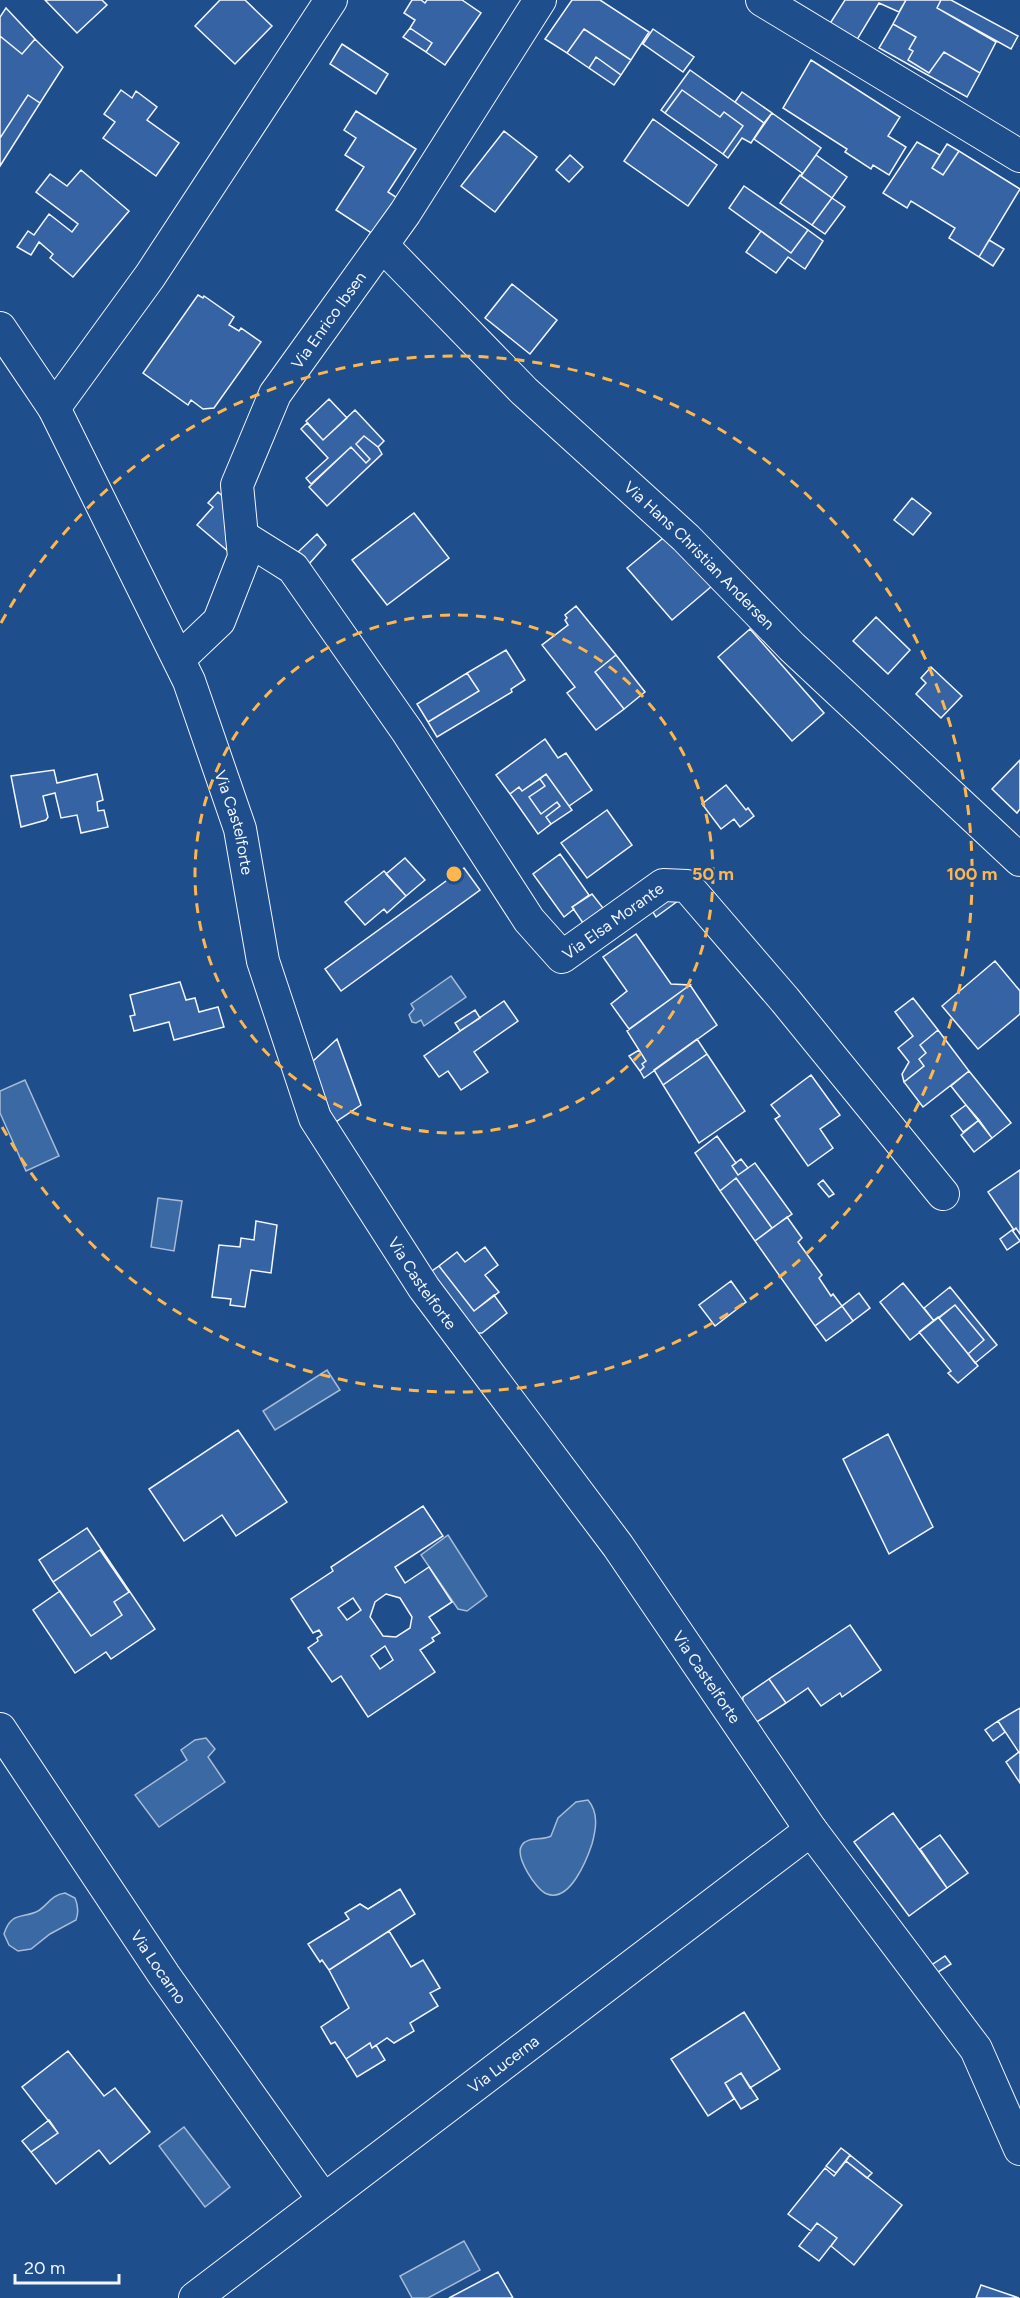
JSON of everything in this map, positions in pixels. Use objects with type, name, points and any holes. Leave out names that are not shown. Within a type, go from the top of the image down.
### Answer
[{"type":"street","points":[[54,408],[150,276],[331,0]]},
{"type":"street","name":"Via Enrico Ibsen","points":[[179,659],[219,621],[244,557],[237,485],[275,394],[405,213],[540,0]]},
{"type":"street","points":[[762,0],[1020,156]]},
{"type":"street","name":"Via Hans Christian Andersen","points":[[382,245],[524,392],[686,538],[792,647],[1020,860]]},
{"type":"street","name":"Via Castelforte","points":[[0,328],[54,408],[189,681],[240,829],[263,961],[315,1118],[424,1288],[618,1546],[811,1830],[976,2049],[1020,2149]]},
{"type":"street","name":"Via Elsa Morante","points":[[242,536],[293,568],[407,731],[529,920],[562,957],[663,885],[687,886],[785,1000],[943,1194]]},
{"type":"street","name":"Via Locarno","points":[[0,1729],[164,1975],[324,2200]]},
{"type":"street","name":"Via Lucerna","points":[[195,2298],[811,1830]]},
{"type":"water","points":[[451,976],[466,997],[424,1026],[421,1020],[416,1023],[412,1022],[409,1015],[414,1009],[411,1004]]},
{"type":"water","points":[[25,1080],[59,1156],[26,1171],[0,1113],[0,1091]]},
{"type":"water","points":[[158,1198],[182,1201],[174,1251],[151,1247]]},
{"type":"water","points":[[327,1370],[340,1390],[275,1430],[263,1411]]},
{"type":"water","points":[[448,1535],[487,1596],[467,1611],[458,1609],[421,1555]]},
{"type":"water","points":[[206,1738],[215,1749],[208,1757],[225,1782],[159,1827],[135,1795],[187,1760],[181,1750],[195,1740]]},
{"type":"water","points":[[588,1800],[594,1810],[596,1821],[592,1844],[586,1859],[570,1886],[555,1895],[547,1894],[537,1886],[527,1872],[521,1857],[522,1845],[528,1840],[551,1836],[558,1818],[576,1802]]},
{"type":"water","points":[[65,1893],[75,1898],[78,1909],[76,1920],[50,1934],[31,1949],[18,1951],[9,1945],[4,1934],[10,1922],[38,1911],[53,1898]]},
{"type":"water","points":[[184,2127],[230,2187],[205,2207],[159,2146]]},
{"type":"water","points":[[464,2241],[480,2270],[428,2298],[412,2298],[400,2276]]},
{"type":"building","points":[[45,0],[102,0],[107,5],[77,33]]},
{"type":"building","points":[[220,0],[245,0],[272,26],[235,64],[195,26]]},
{"type":"building","points":[[412,0],[421,0],[425,3],[427,0],[462,0],[481,13],[445,65],[426,52],[432,43],[410,28],[415,20],[404,13]]},
{"type":"building","points":[[572,0],[600,0],[649,32],[631,60],[584,29],[567,53],[545,39]]},
{"type":"building","points":[[845,0],[906,0],[899,12],[879,3],[855,43],[829,25]]},
{"type":"building","points":[[906,0],[941,0],[937,8],[996,42],[980,73],[944,52],[929,73],[908,60],[913,51],[909,49],[916,37],[893,24]]},
{"type":"building","points":[[941,0],[951,0],[1018,36],[1011,49],[937,8]]},
{"type":"building","points":[[6,8],[35,39],[22,54],[0,36],[0,17]]},
{"type":"building","points":[[893,24],[916,37],[909,49],[913,51],[908,60],[929,73],[944,52],[980,73],[967,97],[879,48]]},
{"type":"building","points":[[410,28],[432,43],[426,52],[403,37]]},
{"type":"building","points":[[584,29],[631,60],[621,75],[596,57],[589,68],[567,53]]},
{"type":"building","points":[[653,29],[694,57],[683,72],[643,44]]},
{"type":"building","points":[[0,36],[22,54],[35,39],[63,67],[40,103],[28,95],[0,138]]},
{"type":"building","points":[[342,44],[388,74],[376,94],[330,64]]},
{"type":"building","points":[[596,57],[621,75],[614,85],[589,68]]},
{"type":"building","points":[[811,60],[900,117],[888,136],[906,147],[889,175],[873,165],[871,169],[845,152],[847,149],[783,108]]},
{"type":"building","points":[[690,70],[764,123],[751,143],[742,138],[728,158],[723,154],[743,126],[724,112],[720,117],[682,90],[665,113],[661,110]]},
{"type":"building","points":[[121,90],[132,98],[136,91],[157,107],[147,120],[179,143],[156,176],[103,138],[115,122],[104,114]]},
{"type":"building","points":[[682,90],[720,117],[724,112],[743,126],[723,154],[665,113]]},
{"type":"building","points":[[742,92],[772,113],[764,123],[735,102]]},
{"type":"building","points":[[28,95],[40,103],[0,166],[0,138]]},
{"type":"building","points":[[356,111],[416,149],[388,192],[402,201],[379,238],[336,210],[364,167],[345,155],[356,138],[344,130]]},
{"type":"building","points":[[772,113],[821,148],[801,176],[802,173],[754,139]]},
{"type":"building","points":[[653,119],[717,165],[688,206],[624,161]]},
{"type":"building","points":[[504,131],[537,157],[495,212],[461,186]]},
{"type":"building","points":[[917,142],[940,155],[932,168],[943,175],[959,151],[1020,189],[979,257],[949,238],[955,228],[911,201],[907,208],[883,193]]},
{"type":"building","points":[[947,144],[959,151],[943,175],[932,168]]},
{"type":"building","points":[[570,155],[583,167],[569,182],[556,170]]},
{"type":"building","points":[[816,155],[847,177],[832,198],[801,176]]},
{"type":"building","points":[[81,170],[129,211],[73,277],[50,258],[53,254],[39,242],[31,255],[17,247],[28,231],[34,235],[49,214],[72,232],[78,224],[36,192],[50,174],[67,186]]},
{"type":"building","points":[[800,175],[832,198],[812,225],[780,203]]},
{"type":"building","points":[[744,186],[808,230],[791,253],[729,208]]},
{"type":"building","points":[[832,198],[845,207],[825,234],[812,225]]},
{"type":"building","points":[[808,230],[823,241],[805,269],[788,257],[776,273],[746,252],[761,231],[791,253]]},
{"type":"building","points":[[989,240],[1004,249],[993,266],[979,257]]},
{"type":"building","points":[[512,284],[557,320],[530,354],[485,318]]},
{"type":"building","points":[[198,295],[203,298],[204,296],[234,317],[229,325],[239,331],[241,328],[261,342],[214,408],[203,409],[191,400],[188,405],[143,373]]},
{"type":"building","points":[[329,399],[347,418],[323,440],[306,421]]},
{"type":"building","points":[[355,410],[384,441],[378,447],[364,436],[356,444],[370,459],[366,463],[351,447],[311,484],[306,478],[328,458],[301,429],[307,423],[323,440]]},
{"type":"building","points":[[364,436],[378,447],[382,454],[327,506],[309,487],[351,447],[366,463],[370,459],[356,444]]},
{"type":"building","points":[[218,492],[231,504],[236,558],[197,525],[213,507],[208,503]]},
{"type":"building","points":[[912,498],[931,513],[913,535],[894,520]]},
{"type":"building","points":[[414,513],[449,558],[387,605],[352,560]]},
{"type":"building","points":[[317,534],[326,545],[308,565],[298,552]]},
{"type":"building","points":[[668,534],[712,586],[672,620],[627,568]]},
{"type":"building","points":[[576,606],[616,655],[595,672],[624,709],[596,730],[567,693],[575,687],[542,645],[568,625],[565,615]]},
{"type":"building","points":[[876,617],[910,650],[888,674],[853,641]]},
{"type":"building","points":[[750,629],[824,713],[792,741],[718,657]]},
{"type":"building","points":[[506,650],[525,680],[511,689],[512,692],[437,737],[428,722],[479,691],[467,673]]},
{"type":"building","points":[[616,655],[645,692],[624,709],[595,672]]},
{"type":"building","points":[[931,667],[962,696],[941,718],[916,694],[926,683],[921,678]]},
{"type":"building","points":[[467,673],[479,691],[428,722],[417,704]]},
{"type":"building","points":[[545,739],[558,758],[566,753],[592,790],[569,806],[546,774],[522,791],[519,787],[510,794],[496,775]]},
{"type":"building","points":[[1020,760],[1020,809],[1017,813],[992,789]]},
{"type":"building","points":[[54,770],[57,783],[97,774],[103,800],[97,802],[98,811],[104,810],[108,827],[81,833],[77,815],[61,818],[55,793],[43,796],[48,817],[46,820],[21,827],[11,776]]},
{"type":"building","points":[[546,774],[572,810],[551,824],[546,817],[560,806],[557,802],[541,814],[529,797],[545,786],[540,779]]},
{"type":"building","points":[[540,779],[545,786],[529,797],[541,814],[557,802],[560,806],[546,817],[551,824],[538,834],[510,794],[519,787],[522,791]]},
{"type":"building","points":[[726,785],[746,810],[748,808],[754,816],[740,827],[734,819],[721,829],[702,804]]},
{"type":"building","points":[[607,810],[632,845],[587,878],[561,843]]},
{"type":"building","points":[[560,854],[589,895],[572,907],[574,909],[564,917],[533,874]]},
{"type":"building","points":[[405,858],[425,880],[406,896],[386,874]]},
{"type":"building","points":[[464,868],[480,890],[341,991],[325,969]]},
{"type":"building","points":[[384,871],[406,896],[387,913],[384,909],[365,925],[345,902]]},
{"type":"building","points":[[682,888],[686,895],[656,917],[651,909]]},
{"type":"building","points":[[592,894],[603,908],[583,923],[572,907]]},
{"type":"building","points":[[636,934],[671,984],[690,985],[629,1029],[611,1004],[627,991],[603,957]]},
{"type":"building","points":[[995,961],[1020,991],[1020,1014],[978,1049],[942,1006]]},
{"type":"building","points":[[180,982],[186,1000],[195,998],[199,1012],[218,1007],[224,1027],[174,1040],[169,1022],[134,1031],[130,1016],[135,1015],[130,995]]},
{"type":"building","points":[[690,985],[717,1025],[644,1078],[640,1071],[644,1067],[642,1064],[646,1061],[627,1031]]},
{"type":"building","points":[[913,998],[938,1030],[920,1045],[926,1053],[919,1059],[924,1066],[904,1082],[902,1074],[909,1062],[898,1048],[913,1036],[895,1012]]},
{"type":"building","points":[[504,1001],[518,1021],[474,1052],[488,1072],[461,1090],[448,1071],[439,1077],[424,1056]]},
{"type":"building","points":[[475,1010],[480,1018],[460,1031],[455,1023]]},
{"type":"building","points":[[938,1030],[969,1071],[923,1107],[904,1082],[924,1066],[919,1059],[926,1053],[920,1045]]},
{"type":"building","points":[[337,1039],[361,1105],[334,1123],[312,1062]]},
{"type":"building","points":[[697,1039],[707,1054],[663,1085],[654,1070]]},
{"type":"building","points":[[639,1050],[646,1061],[642,1064],[644,1067],[640,1071],[629,1056]]},
{"type":"building","points":[[707,1054],[745,1111],[699,1143],[663,1085]]},
{"type":"building","points":[[969,1071],[1011,1123],[992,1138],[951,1086]]},
{"type":"building","points":[[811,1075],[840,1115],[820,1129],[833,1148],[808,1166],[775,1119],[780,1116],[771,1105]]},
{"type":"building","points":[[966,1105],[979,1120],[963,1132],[951,1116]]},
{"type":"building","points":[[979,1120],[992,1138],[974,1152],[961,1135]]},
{"type":"building","points":[[717,1136],[736,1163],[732,1166],[738,1175],[755,1163],[792,1214],[772,1228],[736,1178],[720,1191],[695,1153]]},
{"type":"building","points":[[741,1159],[748,1168],[738,1175],[732,1166]]},
{"type":"building","points":[[1020,1170],[1020,1234],[1016,1228],[1014,1230],[988,1192]]},
{"type":"building","points":[[736,1178],[772,1228],[755,1241],[720,1191]]},
{"type":"building","points":[[823,1180],[834,1194],[829,1197],[818,1184]]},
{"type":"building","points":[[787,1217],[802,1238],[798,1242],[822,1275],[819,1278],[831,1296],[833,1294],[842,1306],[815,1326],[755,1241]]},
{"type":"building","points":[[256,1221],[277,1225],[271,1273],[251,1270],[245,1307],[230,1305],[231,1299],[212,1297],[219,1245],[240,1247],[241,1238],[254,1240]]},
{"type":"building","points":[[1012,1230],[1020,1241],[1007,1250],[1000,1239]]},
{"type":"building","points":[[485,1247],[498,1265],[485,1275],[499,1292],[474,1311],[439,1266],[457,1252],[465,1262]]},
{"type":"building","points":[[439,1266],[474,1311],[494,1295],[507,1313],[482,1333],[476,1333],[429,1273]]},
{"type":"building","points":[[731,1281],[746,1302],[715,1326],[699,1305]]},
{"type":"building","points":[[903,1283],[934,1321],[910,1340],[880,1302]]},
{"type":"building","points":[[950,1287],[997,1345],[975,1363],[968,1354],[984,1340],[955,1305],[934,1321],[924,1308]]},
{"type":"building","points":[[859,1293],[870,1308],[853,1321],[842,1306]]},
{"type":"building","points":[[955,1305],[984,1340],[968,1354],[939,1318]]},
{"type":"building","points":[[842,1306],[853,1321],[826,1341],[815,1326]]},
{"type":"building","points":[[938,1317],[978,1366],[958,1383],[948,1373],[951,1371],[919,1332]]},
{"type":"building","points":[[238,1430],[287,1502],[236,1536],[222,1515],[184,1541],[149,1489]]},
{"type":"building","points":[[888,1434],[933,1527],[889,1554],[843,1459]]},
{"type":"building","points":[[423,1506],[443,1536],[395,1567],[405,1583],[429,1567],[452,1602],[429,1617],[440,1633],[432,1638],[434,1641],[420,1650],[435,1672],[368,1717],[341,1676],[332,1682],[308,1648],[322,1635],[319,1630],[313,1633],[291,1599],[333,1571],[331,1567]],"holes":[[[386,1594],[400,1598],[412,1617],[410,1628],[396,1637],[383,1636],[370,1617],[375,1602]],[[353,1598],[361,1610],[347,1620],[338,1608]],[[385,1646],[393,1660],[380,1669],[371,1656]]]},
{"type":"building","points":[[87,1528],[155,1629],[111,1659],[106,1652],[75,1673],[33,1610],[60,1591],[91,1636],[122,1615],[114,1602],[129,1592],[100,1550],[53,1582],[39,1560]]},
{"type":"building","points":[[100,1550],[129,1592],[114,1602],[122,1615],[91,1636],[53,1582]]},
{"type":"building","points":[[850,1625],[881,1670],[842,1697],[840,1693],[821,1706],[808,1688],[786,1703],[769,1679]]},
{"type":"building","points":[[769,1679],[786,1703],[752,1725],[742,1710],[743,1697]]},
{"type":"building","points":[[1020,1708],[1020,1754],[998,1721]]},
{"type":"building","points":[[998,1721],[1005,1732],[993,1741],[985,1730]]},
{"type":"building","points":[[1019,1752],[1020,1754],[1020,1783],[1006,1762]]},
{"type":"building","points":[[893,1813],[947,1888],[909,1916],[854,1842]]},
{"type":"building","points":[[940,1835],[968,1873],[947,1888],[920,1849]]},
{"type":"building","points":[[400,1889],[415,1914],[329,1970],[322,1960],[320,1962],[308,1944],[349,1919],[345,1913],[360,1904],[368,1909]]},
{"type":"building","points":[[389,1931],[411,1967],[423,1960],[440,1988],[430,1993],[438,2006],[410,2023],[414,2031],[394,2043],[387,2038],[372,2048],[370,2043],[346,2059],[335,2042],[331,2044],[321,2027],[349,2008],[329,1970]]},
{"type":"building","points":[[945,1956],[951,1964],[935,1974],[930,1966]]},
{"type":"building","points":[[744,2012],[780,2069],[750,2088],[741,2073],[725,2083],[734,2099],[708,2116],[671,2059]]},
{"type":"building","points":[[370,2043],[372,2048],[376,2045],[385,2060],[357,2077],[346,2059]]},
{"type":"building","points":[[68,2051],[104,2096],[115,2088],[150,2132],[110,2164],[99,2150],[56,2184],[31,2152],[58,2133],[22,2087]]},
{"type":"building","points":[[741,2073],[758,2099],[741,2109],[725,2083]]},
{"type":"building","points":[[49,2120],[58,2133],[31,2152],[22,2141]]},
{"type":"building","points":[[841,2148],[850,2155],[836,2173],[826,2166]]},
{"type":"building","points":[[850,2155],[872,2173],[867,2178],[846,2161]]},
{"type":"building","points":[[846,2161],[902,2205],[854,2265],[831,2246],[837,2238],[817,2223],[811,2231],[788,2214],[825,2168],[834,2176]]},
{"type":"building","points":[[817,2223],[837,2238],[819,2261],[799,2246]]},
{"type":"building","points":[[498,2272],[513,2298],[449,2298]]},
{"type":"building","points":[[981,2285],[1019,2298],[976,2298]]}]
